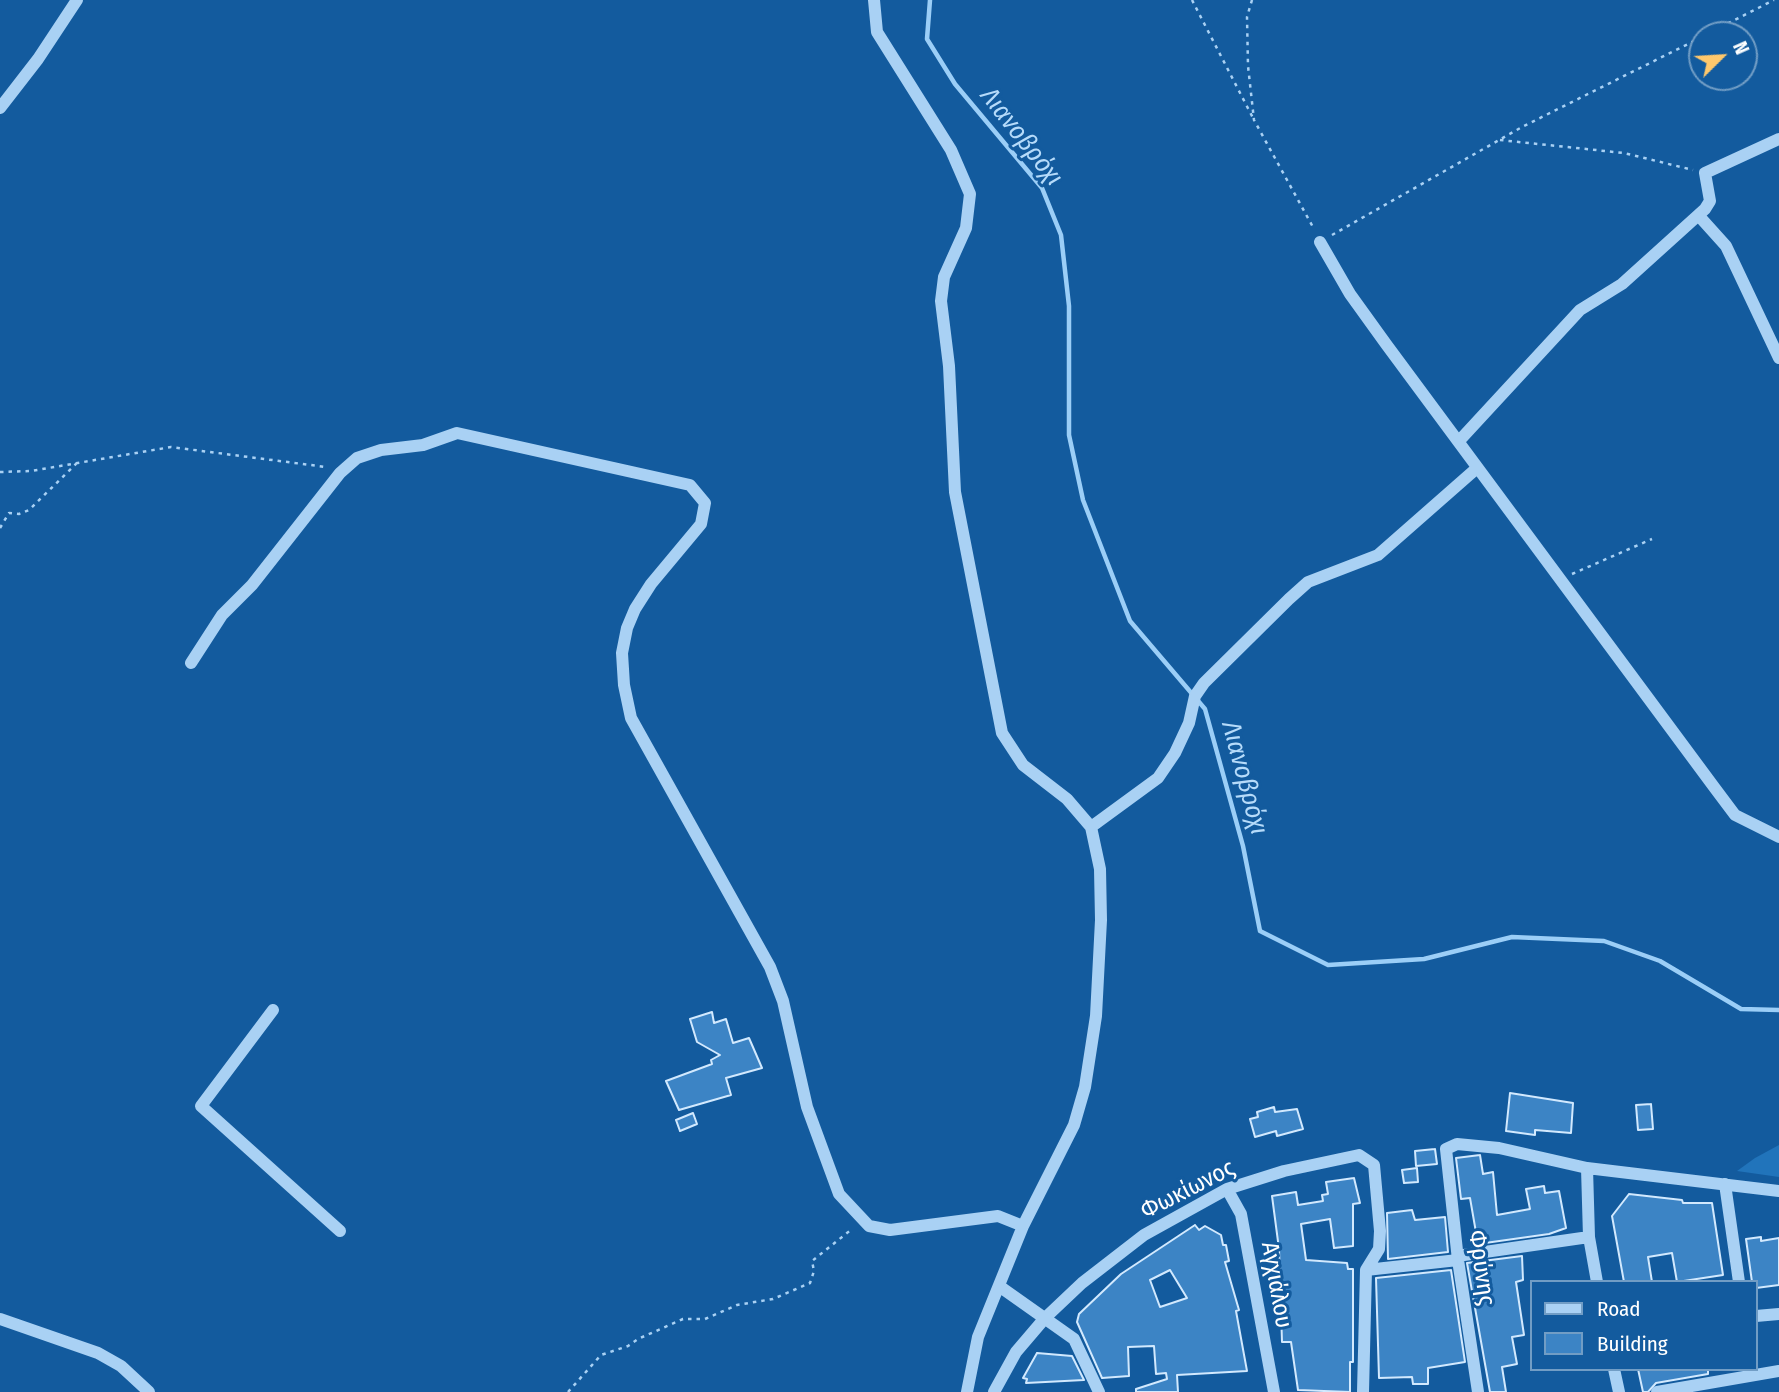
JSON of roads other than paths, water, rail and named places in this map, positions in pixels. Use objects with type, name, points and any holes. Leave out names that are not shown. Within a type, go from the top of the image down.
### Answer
[{"type":"street","points":[[0,108],[38,59],[77,0]]},
{"type":"street","points":[[874,0],[877,32],[951,150],[970,194],[966,228],[944,277],[941,301],[949,366],[955,492],[1002,733],[1023,765],[1066,799],[1091,827],[1100,869],[1101,920],[1096,1016],[1085,1087],[1074,1125],[1023,1226],[978,1337],[967,1392]]},
{"type":"street","points":[[1459,441],[1580,310],[1622,284],[1699,216],[1710,201],[1705,173],[1779,139]]},
{"type":"street","points":[[1699,216],[1726,246],[1779,358]]},
{"type":"street","points":[[1320,242],[1350,294],[1735,815],[1779,838]]},
{"type":"street","points":[[191,663],[222,615],[252,585],[357,458],[381,450],[423,445],[457,433],[690,485],[705,503],[701,524],[650,584],[626,628],[622,653],[631,718],[770,967],[783,1001],[807,1107],[839,1194],[869,1226],[890,1230],[998,1216],[1023,1226]]},
{"type":"street","points":[[1091,827],[1158,778],[1175,753],[1189,723],[1195,696],[1204,683],[1289,599],[1308,582],[1378,555],[1477,468]]},
{"type":"street","points":[[273,1010],[201,1107],[340,1231]]},
{"type":"street","name":"Φρύνης","points":[[1478,1392],[1458,1258],[1446,1149],[1457,1144],[1499,1148],[1587,1168]]},
{"type":"street","name":"Φωκίωνος","points":[[994,1392],[1016,1352],[1045,1318],[1082,1283],[1144,1235],[1227,1189],[1284,1171],[1359,1155],[1374,1165],[1379,1249],[1366,1270]]},
{"type":"street","points":[[1597,1280],[1588,1237],[1587,1168],[1779,1191]]},
{"type":"street","points":[[1724,1184],[1739,1280]]},
{"type":"street","name":"Αγχιάλου","points":[[1227,1189],[1241,1214],[1274,1392]]},
{"type":"street","points":[[1363,1392],[1366,1270],[1588,1237]]},
{"type":"street","points":[[999,1286],[1074,1339],[1099,1392]]},
{"type":"street","points":[[1758,1315],[1779,1314]]},
{"type":"street","points":[[0,1319],[98,1353],[121,1366],[149,1392]]},
{"type":"street","points":[[1614,1371],[1619,1392]]},
{"type":"street","points":[[1657,1392],[1753,1373],[1779,1371]]},
{"type":"waterway","name":"Λιανοβρόχι","points":[[930,0],[927,39],[955,84],[1042,188],[1061,235],[1069,306],[1069,435],[1083,500],[1130,621],[1205,709],[1243,846],[1260,931],[1328,965],[1424,959],[1512,937],[1604,941],[1660,961],[1741,1009],[1779,1010]]}]
